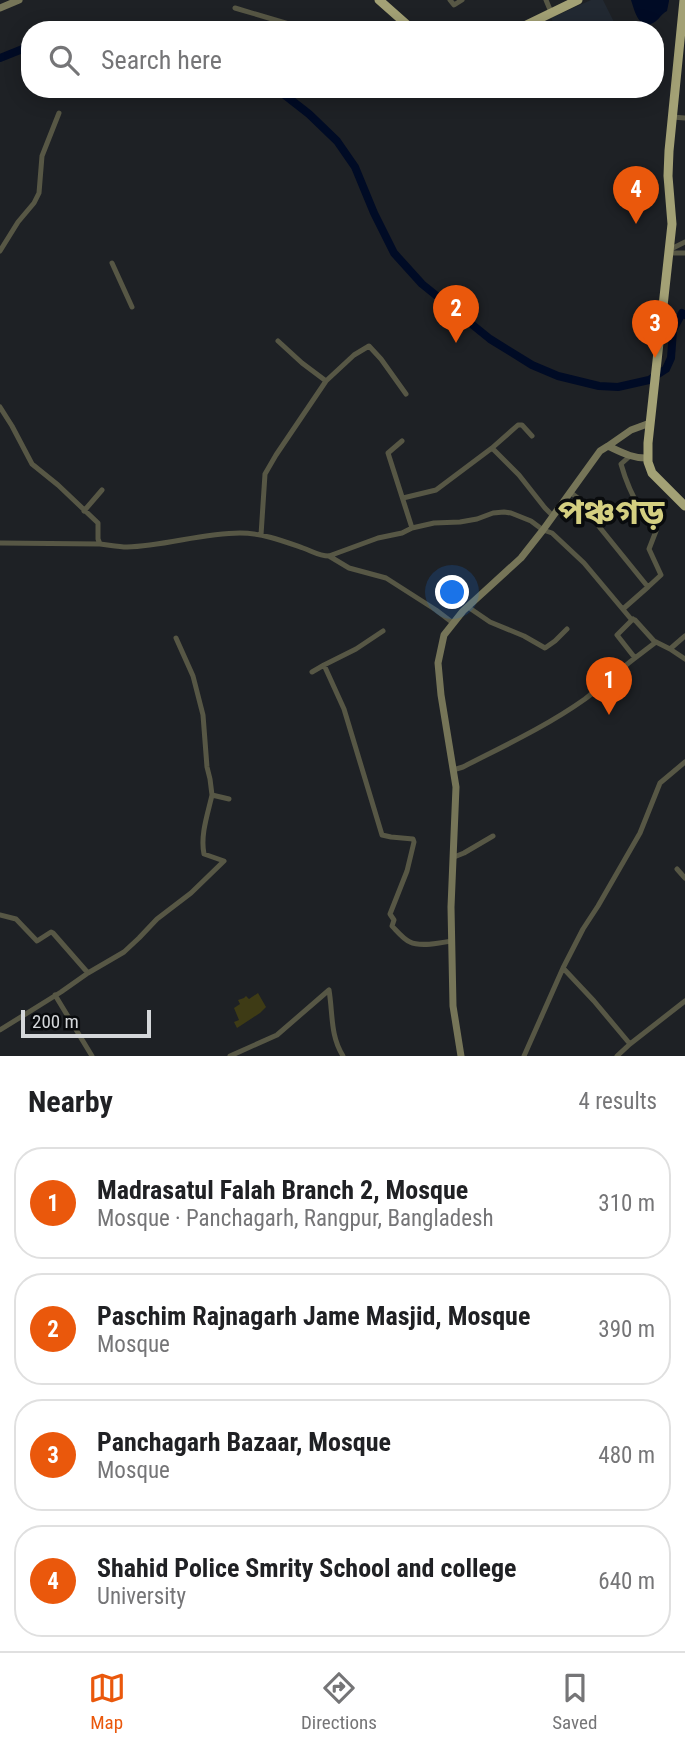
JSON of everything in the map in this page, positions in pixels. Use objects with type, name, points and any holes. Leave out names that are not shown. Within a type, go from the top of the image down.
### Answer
[{"type":"highway","points":[[379,0],[403,21]]},
{"type":"highway","points":[[534,21],[578,0]]},
{"type":"highway","points":[[682,3],[668,164],[672,210],[669,251],[648,443],[648,466],[654,477],[685,506]]},
{"type":"street","points":[[0,8],[19,0]]},
{"type":"street","points":[[450,0],[454,5],[462,0]]},
{"type":"street","points":[[546,0],[551,12]]},
{"type":"street","points":[[234,8],[278,21]]},
{"type":"street","points":[[0,251],[39,194],[42,156],[59,113]]},
{"type":"street","points":[[672,117],[685,118]]},
{"type":"street","points":[[669,251],[685,242]]},
{"type":"street","points":[[669,251],[685,253]]},
{"type":"street","points":[[112,263],[132,307]]},
{"type":"street","points":[[278,341],[326,381]]},
{"type":"street","points":[[261,535],[265,474],[326,381],[354,355],[369,346],[406,394]]},
{"type":"street","points":[[0,407],[32,464],[98,523],[97,539],[100,544]]},
{"type":"street","points":[[461,1056],[453,1006],[451,907],[456,787],[438,663],[444,635],[468,607],[521,558],[600,451],[631,430],[650,423]]},
{"type":"street","points":[[402,498],[436,490],[518,425],[522,425],[532,436]]},
{"type":"street","points":[[402,442],[388,453],[412,528]]},
{"type":"street","points":[[608,446],[630,456],[648,458]]},
{"type":"street","points":[[492,448],[554,516]]},
{"type":"street","points":[[623,609],[661,575],[649,548],[656,531],[638,509],[621,464],[630,456]]},
{"type":"street","points":[[84,510],[102,491]]},
{"type":"street","points":[[570,492],[579,499],[648,587]]},
{"type":"street","points":[[0,542],[128,547],[241,533],[261,535],[321,556],[329,556],[412,528],[445,522],[460,523],[493,513],[512,513],[552,533],[584,563],[623,609],[656,642],[685,659]]},
{"type":"street","points":[[329,556],[349,568],[386,578],[453,623]]},
{"type":"street","points":[[468,607],[490,622],[545,648],[567,629]]},
{"type":"street","points":[[633,619],[617,635],[635,658]]},
{"type":"street","points":[[312,672],[383,631]]},
{"type":"street","points":[[670,649],[685,636]]},
{"type":"street","points":[[0,1030],[131,946],[157,919],[191,893],[224,862],[204,854],[212,795],[204,723],[193,676],[176,638]]},
{"type":"street","points":[[453,770],[530,733],[565,712],[656,642]]},
{"type":"street","points":[[324,666],[344,709],[382,835],[413,839],[414,842],[407,872],[390,915],[394,920],[392,926],[408,942],[415,944],[452,941]]},
{"type":"street","points":[[524,1056],[583,929],[640,833],[660,783],[685,762]]},
{"type":"street","points":[[212,795],[229,799]]},
{"type":"street","points":[[454,857],[493,836]]},
{"type":"street","points":[[677,869],[685,878]]},
{"type":"street","points":[[0,915],[16,919],[37,941],[51,932],[88,973]]},
{"type":"street","points":[[563,968],[630,1044]]},
{"type":"street","points":[[230,1056],[277,1035],[329,990],[333,1037],[342,1056]]},
{"type":"street","points":[[55,995],[92,1056]]},
{"type":"street","points":[[617,1056],[685,1001]]},
{"type":"shaded area","points":[[591,0],[603,0],[614,21],[552,21],[551,18]]},
{"type":"shaded area","points":[[258,993],[266,1007],[237,1028],[234,1022],[239,1020],[234,1008],[240,1004],[238,1000],[246,996],[249,999]]},
{"type":"water","points":[[631,0],[669,0],[667,11],[656,21],[640,21]]},
{"type":"waterway","points":[[0,58],[21,50]]},
{"type":"waterway","points":[[289,98],[337,141],[355,167],[394,253],[422,284],[490,339],[532,365],[558,376],[599,386],[618,387],[649,380],[666,369],[671,358],[673,330],[682,313],[685,315]]},
{"type":"place","name":"Shahid Police Smrity School and college","points":[[636,224]]},
{"type":"place","name":"Paschim Rajnagarh Jame Masjid, Mosque","points":[[456,343]]},
{"type":"place","name":"Panchagarh Bazaar, Mosque","points":[[655,358]]},
{"type":"place","name":"Madrasatul Falah Branch 2, Mosque","points":[[609,715]]},
{"type":"district","name":"পঞ্চগড়","points":[[611,512]]}]
